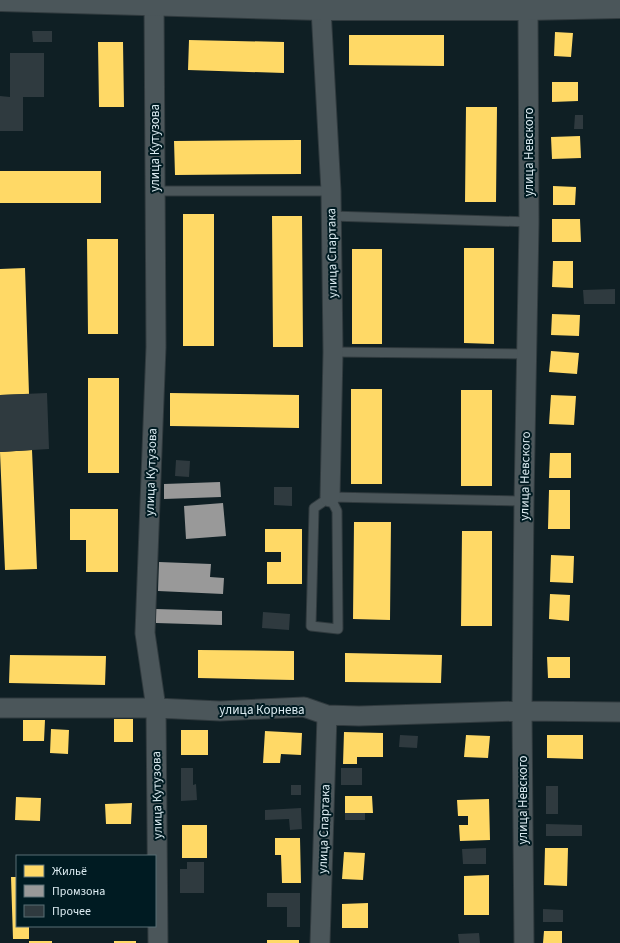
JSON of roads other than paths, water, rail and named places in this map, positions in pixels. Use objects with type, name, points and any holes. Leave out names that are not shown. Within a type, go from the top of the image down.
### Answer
[{"type":"street","points":[[0,0],[154,2],[321,9],[528,9],[620,6]]},
{"type":"street","name":"улица Кутузова","points":[[154,2],[156,347],[145,633],[156,708],[158,943]]},
{"type":"street","name":"улица Спартака","points":[[321,9],[331,191],[333,352],[330,497]]},
{"type":"street","name":"улица Невского","points":[[524,943],[522,711],[529,222],[528,9]]},
{"type":"street","name":"улица Корнева","points":[[0,708],[156,708],[220,711],[304,707],[327,715],[359,716],[522,711],[620,712]]},
{"type":"street","name":"улица Спартака","points":[[320,943],[327,715]]},
{"type":"lane","points":[[155,191],[331,191]]},
{"type":"lane","points":[[331,216],[529,222]]},
{"type":"lane","points":[[333,352],[527,354]]},
{"type":"lane","points":[[330,497],[337,511],[338,629],[311,626],[314,508],[330,497],[524,501]]}]
